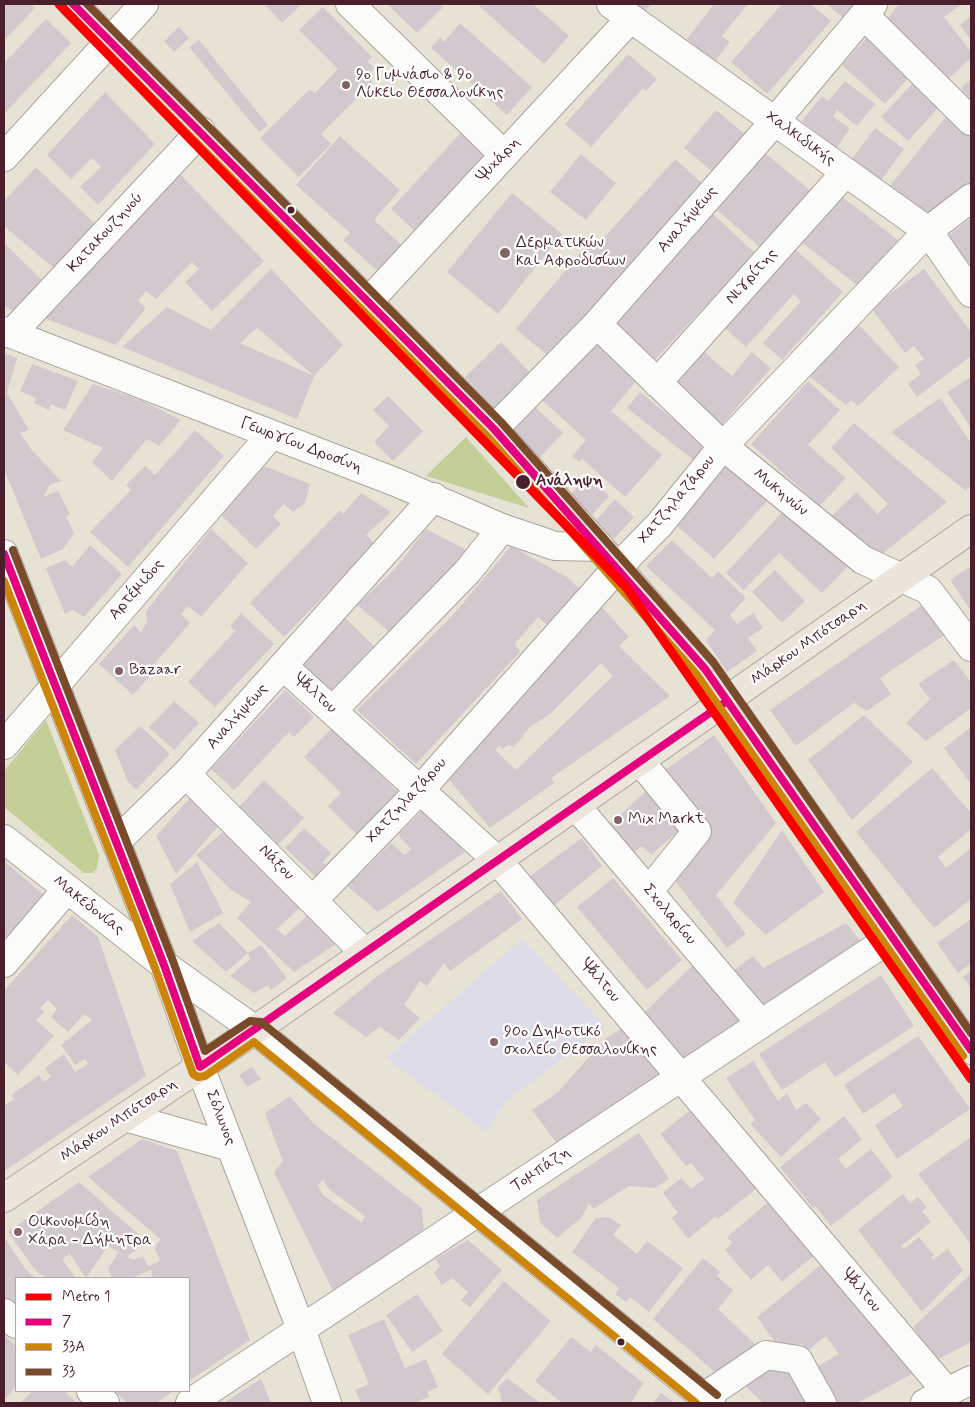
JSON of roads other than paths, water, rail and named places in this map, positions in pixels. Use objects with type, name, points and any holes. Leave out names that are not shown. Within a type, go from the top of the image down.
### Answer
[{"type":"main road","points":[[73,4],[110,39],[494,429],[600,547],[705,669],[971,1050]]},
{"type":"main road","name":"Μάρκου Μπότσαρη","points":[[4,1198],[256,1030],[971,529]]},
{"type":"street","points":[[4,157],[144,4]]},
{"type":"street","points":[[350,4],[504,155]]},
{"type":"street","points":[[868,9],[971,121]]},
{"type":"street","name":"Αναλήψεως","points":[[494,429],[597,324],[775,121],[868,9]]},
{"type":"street","name":"Ψυχάρη","points":[[369,301],[504,155],[620,11]]},
{"type":"street","name":"Χαλκιδικής","points":[[620,11],[928,231],[971,292]]},
{"type":"street","name":"Κατακουζηνού","points":[[7,333],[201,131]]},
{"type":"street","name":"Νιγρίτης","points":[[657,383],[846,172]]},
{"type":"street","name":"Χατζηλαζάρου","points":[[313,900],[420,790],[618,568],[660,524],[723,446],[928,231],[971,198]]},
{"type":"street","name":"Μυκηνών","points":[[597,324],[723,446],[863,560],[904,577],[928,590],[971,647]]},
{"type":"street","name":"Γεωργίου Δροσίνη","points":[[7,333],[434,497],[502,528],[555,546],[600,547]]},
{"type":"street","name":"Αρτέμιδος","points":[[4,745],[271,435]]},
{"type":"street","name":"Αναλήψεως","points":[[116,842],[186,774],[434,497]]},
{"type":"street","points":[[333,710],[468,571],[502,528]]},
{"type":"street","name":"Σόλωνος","points":[[4,554],[164,965],[200,1067],[301,1329],[327,1403]]},
{"type":"street","name":"Ψάλτου","points":[[284,666],[498,860],[681,1077],[957,1388]]},
{"type":"street","points":[[640,761],[697,831],[649,891]]},
{"type":"street","name":"Νάξου","points":[[186,774],[365,953]]},
{"type":"street","name":"Σχολαρίου","points":[[576,806],[761,1024]]},
{"type":"street","name":"Μακεδονίας","points":[[4,839],[164,965],[256,1030],[707,1400]]},
{"type":"street","points":[[4,964],[66,889]]},
{"type":"street","name":"Τομπάζη","points":[[190,1403],[892,936]]},
{"type":"street","points":[[125,1117],[232,1147]]},
{"type":"street","points":[[4,1313],[15,1323]]},
{"type":"street","points":[[707,1400],[766,1355],[798,1360],[822,1403]]},
{"type":"street","points":[[93,1392],[106,1403]]},
{"type":"metro line","name":"1","points":[[59,4],[626,587],[971,1079]]},
{"type":"place","name":"9ο Γυμνάσιο & 9ο Λύκειο Θεσσαλονίκης","points":[[346,85]]},
{"type":"place","name":"Δερματικών και Αφροδισίων","points":[[505,253]]},
{"type":"place","name":"Ανάληψη","points":[[523,482]]},
{"type":"place","name":"Bazaar","points":[[119,671]]},
{"type":"place","name":"Mix Markt","points":[[618,820]]},
{"type":"place","name":"90ο Δημοτικό σχολείο Θεσσαλονίκης","points":[[494,1042]]},
{"type":"place","name":"Οικονομίδη Χάρα - Δήμητρα","points":[[18,1232]]}]
